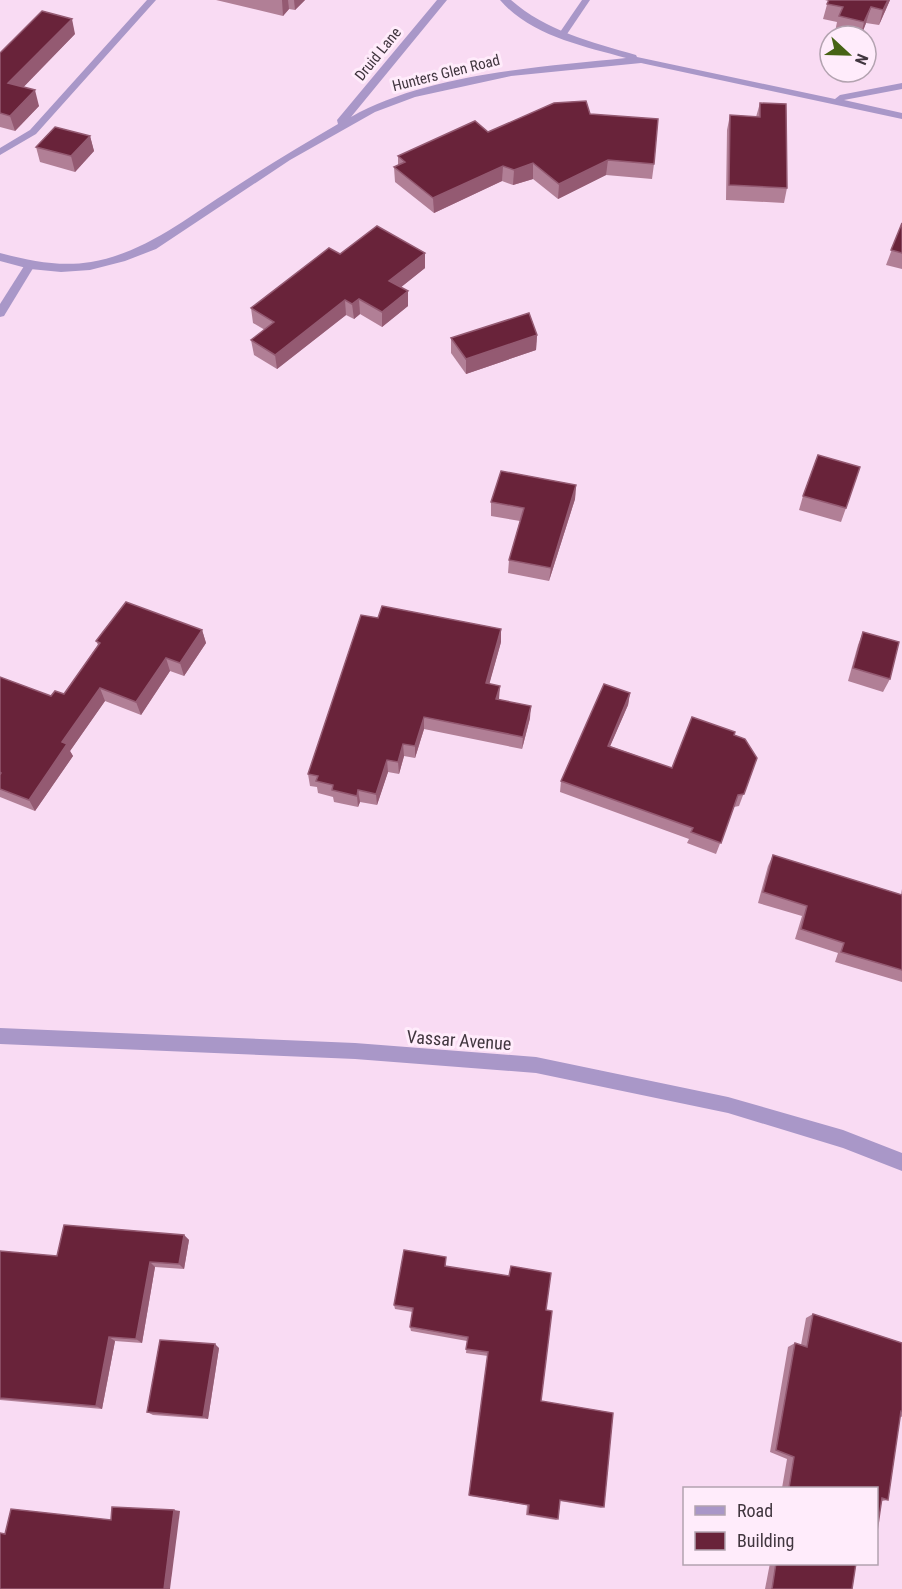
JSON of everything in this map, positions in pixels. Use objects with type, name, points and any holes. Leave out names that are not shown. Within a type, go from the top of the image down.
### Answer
[{"type":"street","name":"Druid Lane","points":[[338,127],[442,0]]},
{"type":"street","points":[[505,0],[519,15],[562,35],[641,60]]},
{"type":"street","name":"Hunters Glen Road","points":[[0,257],[30,265],[61,268],[90,266],[121,258],[152,246],[338,127],[412,95],[466,81],[511,73],[641,60],[902,116]]},
{"type":"street","points":[[831,99],[902,86]]},
{"type":"street","name":"Vassar Avenue","points":[[0,1036],[355,1052],[537,1065],[728,1106],[843,1139],[902,1162]]},
{"type":"lane","points":[[0,152],[33,132],[152,0]]},
{"type":"lane","points":[[562,35],[586,0]]},
{"type":"lane","points":[[0,313],[30,265]]},
{"type":"building","points":[[829,0],[888,0],[883,10],[871,7],[864,22],[839,16],[843,7],[827,4]]},
{"type":"building","points":[[42,11],[72,19],[8,83],[35,90],[10,116],[0,113],[0,53]]},
{"type":"building","points":[[586,101],[590,114],[658,119],[654,164],[608,160],[559,184],[533,163],[514,170],[503,166],[433,198],[394,167],[405,162],[398,156],[475,121],[488,132],[554,103]]},
{"type":"building","points":[[760,103],[786,104],[787,188],[729,185],[730,115],[760,117]]},
{"type":"building","points":[[55,127],[90,136],[71,156],[36,147]]},
{"type":"building","points":[[902,223],[902,253],[891,250]]},
{"type":"building","points":[[377,226],[425,253],[389,281],[408,291],[382,312],[359,299],[352,304],[345,300],[275,355],[251,340],[274,322],[251,308],[329,248],[340,254]]},
{"type":"building","points":[[529,313],[537,335],[466,359],[451,338]]},
{"type":"building","points":[[818,455],[860,467],[846,508],[803,496]]},
{"type":"building","points":[[501,471],[576,485],[551,568],[509,560],[524,508],[491,502]]},
{"type":"building","points":[[126,602],[202,630],[180,663],[166,658],[136,702],[100,688],[62,742],[67,744],[29,800],[0,789],[0,677],[51,696],[55,691],[64,694],[100,643],[96,641]]},
{"type":"building","points":[[382,606],[501,629],[486,683],[500,686],[496,699],[531,706],[523,737],[424,717],[415,746],[403,744],[398,762],[387,760],[376,794],[358,790],[357,796],[332,790],[333,785],[316,781],[318,776],[308,774],[361,615],[378,618]]},
{"type":"building","points":[[863,632],[899,642],[890,679],[853,668]]},
{"type":"building","points":[[604,684],[630,693],[608,746],[672,768],[692,717],[735,732],[734,735],[745,739],[757,758],[744,794],[738,795],[721,843],[691,832],[693,828],[561,781]]},
{"type":"building","points":[[773,855],[902,895],[902,970],[841,952],[844,943],[801,929],[807,906],[763,892]]},
{"type":"building","points":[[64,1225],[184,1235],[179,1264],[150,1262],[136,1339],[109,1337],[96,1406],[0,1398],[0,1251],[57,1256]]},
{"type":"building","points":[[404,1250],[446,1257],[445,1266],[509,1276],[511,1266],[551,1273],[546,1310],[552,1311],[541,1401],[613,1413],[604,1507],[560,1500],[558,1519],[528,1514],[529,1505],[469,1495],[488,1352],[466,1349],[468,1337],[410,1327],[413,1308],[394,1305]]},
{"type":"building","points":[[813,1314],[902,1343],[902,1411],[888,1500],[882,1498],[878,1525],[878,1487],[789,1487],[794,1457],[776,1450],[795,1343],[807,1347]]},
{"type":"building","points":[[160,1340],[215,1344],[203,1417],[147,1412]]},
{"type":"building","points":[[112,1507],[174,1510],[164,1589],[0,1589],[0,1533],[5,1534],[11,1509],[111,1520]]},
{"type":"building","points":[[776,1565],[856,1565],[852,1589],[772,1589]]}]
